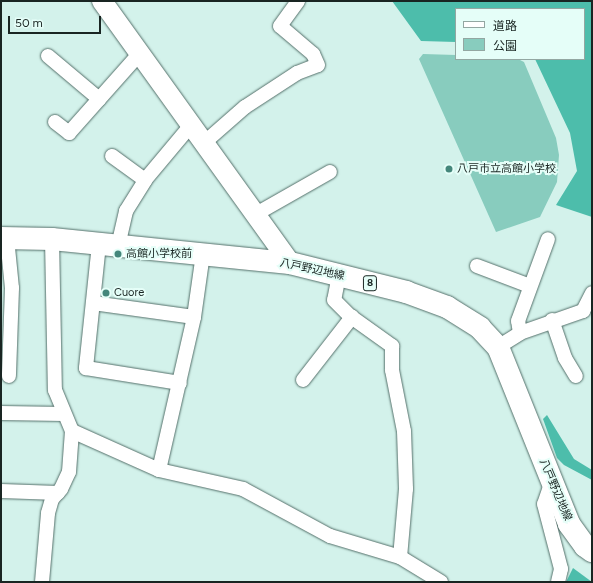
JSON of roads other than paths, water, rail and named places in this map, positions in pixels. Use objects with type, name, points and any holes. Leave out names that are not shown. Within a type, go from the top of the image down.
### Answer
[{"type":"main road","name":"八戸野辺地線","points":[[4,238],[52,239],[290,264],[406,292],[447,307],[480,328],[498,347],[522,401],[551,484],[569,524],[585,546],[592,551]]},
{"type":"street","points":[[102,1],[206,142],[290,264]]},
{"type":"street","points":[[206,142],[245,107],[296,73],[318,65],[313,54],[280,26],[298,1]]},
{"type":"street","points":[[55,122],[69,133],[140,53]]},
{"type":"street","points":[[48,56],[100,98]]},
{"type":"street","points":[[180,383],[86,368],[93,303],[108,245],[145,180],[192,124]]},
{"type":"street","points":[[112,156],[145,180]]},
{"type":"street","points":[[256,214],[330,172]]},
{"type":"street","points":[[4,238],[12,288],[10,376]]},
{"type":"street","points":[[42,582],[48,513],[52,499],[58,493],[69,472],[72,431],[55,390],[52,239]]},
{"type":"street","points":[[520,332],[518,321],[548,239]]},
{"type":"street","points":[[159,470],[194,317],[203,254]]},
{"type":"street","points":[[478,266],[530,286]]},
{"type":"street","points":[[339,276],[334,300],[352,317],[392,346],[392,370],[404,431],[406,489],[400,557]]},
{"type":"street","points":[[498,347],[520,332],[582,311],[592,293]]},
{"type":"street","points":[[93,303],[194,317]]},
{"type":"street","points":[[304,380],[352,317]]},
{"type":"street","points":[[552,320],[565,358],[576,376]]},
{"type":"street","points":[[1,414],[64,414]]},
{"type":"street","points":[[72,431],[159,470],[244,489],[330,536],[400,557],[441,582]]},
{"type":"street","points":[[551,484],[544,504],[561,568],[558,582]]},
{"type":"street","points":[[1,491],[58,493]]},
{"type":"place","name":"八戸市立高館小学校","points":[[449,169]]},
{"type":"place","name":"高館小学校前","points":[[118,254]]},
{"type":"place","name":"Cuore","points":[[106,293]]}]
